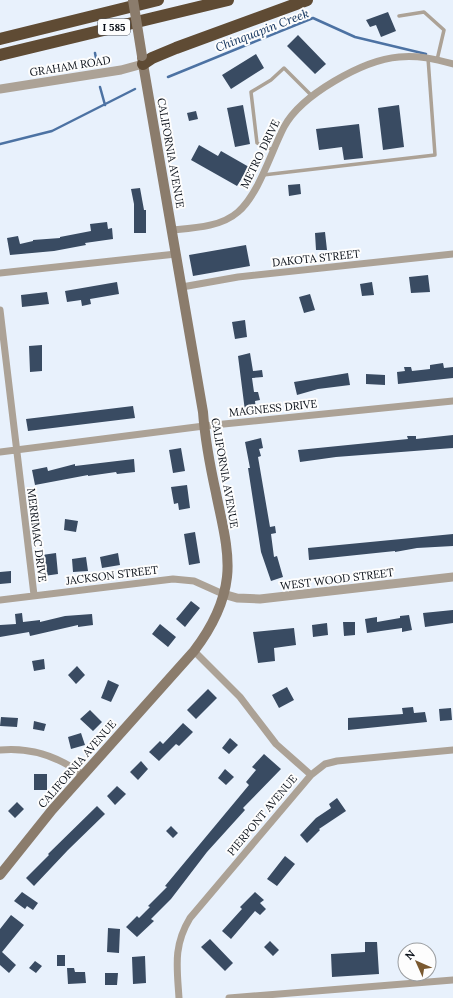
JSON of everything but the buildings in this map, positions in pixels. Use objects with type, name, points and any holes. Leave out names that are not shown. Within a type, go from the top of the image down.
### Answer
[{"type":"highway","name":"I 585","points":[[0,39],[158,0]]},
{"type":"highway","name":"I 585","points":[[0,54],[228,0]]},
{"type":"highway","points":[[142,60],[152,58],[306,0]]},
{"type":"main road","name":"CALIFORNIA AVENUE","points":[[0,875],[47,816],[194,651],[211,626],[223,594],[227,577],[227,556],[133,0]]},
{"type":"street","name":"METRO DRIVE","points":[[172,230],[214,224],[232,216],[246,204],[285,126],[294,112],[320,90],[371,63],[399,57],[427,57],[453,64]]},
{"type":"street","name":"GRAHAM ROAD","points":[[0,89],[121,70],[142,60]]},
{"type":"street","points":[[0,273],[176,254]]},
{"type":"street","name":"DAKOTA STREET","points":[[182,287],[238,277],[453,254]]},
{"type":"street","name":"MERRIMAC DRIVE","points":[[0,310],[34,595]]},
{"type":"street","name":"MAGNESS DRIVE","points":[[0,452],[204,426],[453,401]]},
{"type":"street","name":"WEST WOOD STREET","points":[[223,594],[237,598],[260,599],[453,577]]},
{"type":"street","name":"JACKSON STREET","points":[[0,600],[173,579],[194,581],[223,594]]},
{"type":"street","points":[[194,651],[240,697],[276,744],[311,775]]},
{"type":"street","points":[[0,750],[22,749],[49,755],[67,764],[83,775]]},
{"type":"street","name":"PIERPONT AVENUE","points":[[179,998],[176,968],[177,948],[184,927],[311,775],[325,764],[337,761],[453,750]]},
{"type":"street","points":[[229,998],[453,980]]},
{"type":"lane","points":[[399,16],[424,12],[444,30],[437,60]]},
{"type":"lane","points":[[261,175],[435,155],[427,57]]},
{"type":"lane","points":[[273,150],[257,142],[251,92],[271,80],[284,68],[312,96]]},
{"type":"waterway","name":"Chinquapin Creek","points":[[168,77],[313,18],[355,37],[426,54]]},
{"type":"waterway","points":[[95,53],[97,64]]},
{"type":"waterway","points":[[100,87],[105,105]]},
{"type":"waterway","name":"Chinquapin Creek","points":[[0,144],[52,131],[135,89]]}]
